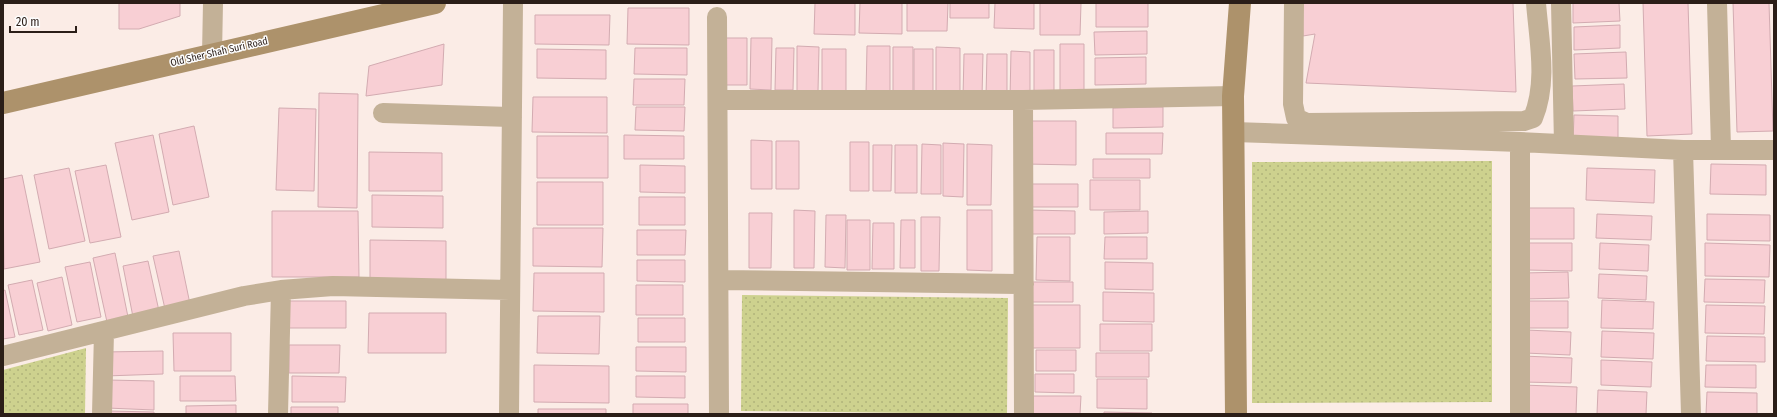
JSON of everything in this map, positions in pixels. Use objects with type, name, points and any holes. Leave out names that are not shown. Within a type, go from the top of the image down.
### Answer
[{"type":"street","points":[[212,54],[213,3]]},
{"type":"street","name":"Old Sher Shah Suri Road","points":[[3,102],[435,3]]},
{"type":"street","points":[[509,414],[513,3]]},
{"type":"street","points":[[1236,414],[1233,96],[1240,3]]},
{"type":"street","points":[[1294,3],[1293,104],[1296,118],[1307,123],[1524,121],[1533,118],[1538,105],[1542,77],[1536,3]]},
{"type":"street","points":[[1561,3],[1564,144]]},
{"type":"street","points":[[1717,3],[1722,149]]},
{"type":"street","points":[[717,18],[719,414]]},
{"type":"street","points":[[718,100],[1023,100],[1233,96]]},
{"type":"street","points":[[1023,100],[1024,414]]},
{"type":"street","points":[[383,113],[512,117]]},
{"type":"street","points":[[1234,132],[1520,142],[1683,150],[1774,150]]},
{"type":"street","points":[[1520,142],[1520,414]]},
{"type":"street","points":[[1683,150],[1690,414]]},
{"type":"street","points":[[719,280],[1024,284]]},
{"type":"street","points":[[3,356],[244,296],[281,290],[333,286],[510,290]]},
{"type":"street","points":[[278,414],[281,290]]},
{"type":"street","points":[[102,414],[104,332]]},
{"type":"green space","points":[[1492,161],[1492,402],[1252,403],[1252,162]]},
{"type":"green space","points":[[742,295],[1008,298],[1007,414],[741,411]]},
{"type":"green space","points":[[86,348],[85,414],[3,414],[3,370]]},
{"type":"building","points":[[119,3],[180,3],[180,16],[139,29],[119,29]]},
{"type":"building","points":[[815,3],[855,3],[855,35],[814,34]]},
{"type":"building","points":[[860,3],[902,3],[902,34],[859,33]]},
{"type":"building","points":[[907,3],[948,3],[947,31],[907,31]]},
{"type":"building","points":[[950,3],[989,3],[989,18],[950,18]]},
{"type":"building","points":[[995,3],[1034,3],[1034,29],[994,28]]},
{"type":"building","points":[[1040,3],[1081,3],[1080,35],[1040,35]]},
{"type":"building","points":[[1096,3],[1148,3],[1148,27],[1096,27]]},
{"type":"building","points":[[1302,3],[1513,3],[1516,92],[1306,83],[1315,34],[1303,36]]},
{"type":"building","points":[[1573,3],[1619,3],[1620,21],[1573,23]]},
{"type":"building","points":[[1643,3],[1688,3],[1692,134],[1647,136]]},
{"type":"building","points":[[1733,3],[1769,3],[1773,131],[1737,132]]},
{"type":"building","points":[[628,8],[689,8],[689,45],[627,44]]},
{"type":"building","points":[[535,15],[610,15],[609,45],[535,44]]},
{"type":"building","points":[[1620,25],[1620,48],[1574,50],[1574,27]]},
{"type":"building","points":[[1147,31],[1147,54],[1095,55],[1094,32]]},
{"type":"building","points":[[725,38],[747,38],[747,85],[725,85]]},
{"type":"building","points":[[751,38],[772,38],[771,90],[750,89]]},
{"type":"building","points":[[444,44],[442,85],[366,96],[369,66]]},
{"type":"building","points":[[1060,44],[1084,44],[1084,93],[1060,92]]},
{"type":"building","points":[[797,46],[819,47],[818,91],[797,91]]},
{"type":"building","points":[[867,46],[890,46],[890,94],[866,94]]},
{"type":"building","points":[[893,47],[913,47],[913,93],[893,93]]},
{"type":"building","points":[[936,47],[960,48],[960,97],[936,97]]},
{"type":"building","points":[[635,48],[687,48],[687,75],[634,74]]},
{"type":"building","points":[[776,48],[794,48],[793,90],[775,90]]},
{"type":"building","points":[[537,49],[606,50],[606,79],[537,78]]},
{"type":"building","points":[[822,49],[846,49],[846,92],[822,91]]},
{"type":"building","points":[[914,49],[933,49],[933,97],[914,97]]},
{"type":"building","points":[[1034,50],[1054,50],[1054,99],[1034,99]]},
{"type":"building","points":[[1011,51],[1030,52],[1030,98],[1010,98]]},
{"type":"building","points":[[1626,52],[1627,78],[1575,79],[1574,54]]},
{"type":"building","points":[[964,54],[983,54],[982,97],[963,97]]},
{"type":"building","points":[[987,54],[1007,54],[1007,96],[986,96]]},
{"type":"building","points":[[1146,57],[1146,84],[1095,85],[1095,58]]},
{"type":"building","points":[[634,79],[685,79],[684,105],[633,105]]},
{"type":"building","points":[[1624,84],[1625,109],[1573,111],[1572,86]]},
{"type":"building","points":[[319,93],[358,94],[357,208],[318,207]]},
{"type":"building","points":[[533,97],[607,97],[607,133],[532,132]]},
{"type":"building","points":[[636,107],[685,107],[684,131],[635,130]]},
{"type":"building","points":[[1163,107],[1163,127],[1113,128],[1113,108]]},
{"type":"building","points":[[279,108],[316,109],[314,191],[276,190]]},
{"type":"building","points":[[1574,115],[1618,116],[1618,144],[1573,142]]},
{"type":"building","points":[[1026,121],[1076,121],[1076,165],[1026,164]]},
{"type":"building","points":[[194,126],[209,197],[173,205],[159,134]]},
{"type":"building","points":[[1106,133],[1163,133],[1162,154],[1106,154]]},
{"type":"building","points":[[153,135],[169,212],[132,220],[115,143]]},
{"type":"building","points":[[624,135],[684,136],[684,159],[624,159]]},
{"type":"building","points":[[537,136],[608,136],[608,178],[537,178]]},
{"type":"building","points":[[751,140],[772,141],[772,189],[751,189]]},
{"type":"building","points":[[776,141],[799,141],[799,189],[776,189]]},
{"type":"building","points":[[850,142],[869,142],[869,191],[850,191]]},
{"type":"building","points":[[943,143],[964,144],[963,197],[943,196]]},
{"type":"building","points":[[922,144],[941,145],[941,194],[921,194]]},
{"type":"building","points":[[967,144],[992,145],[991,205],[967,205]]},
{"type":"building","points":[[873,145],[892,145],[891,191],[873,191]]},
{"type":"building","points":[[895,145],[917,145],[917,193],[895,193]]},
{"type":"building","points":[[369,152],[442,153],[442,191],[369,191]]},
{"type":"building","points":[[1093,159],[1150,159],[1150,178],[1093,178]]},
{"type":"building","points":[[1711,164],[1766,165],[1766,195],[1710,194]]},
{"type":"building","points":[[106,165],[121,237],[90,243],[75,171]]},
{"type":"building","points":[[640,165],[685,166],[685,193],[640,192]]},
{"type":"building","points":[[69,168],[85,241],[49,249],[34,175]]},
{"type":"building","points":[[1587,168],[1655,170],[1654,203],[1586,200]]},
{"type":"building","points":[[22,175],[40,262],[4,269],[3,179]]},
{"type":"building","points":[[1090,180],[1140,180],[1140,210],[1090,210]]},
{"type":"building","points":[[537,182],[603,182],[603,225],[537,225]]},
{"type":"building","points":[[1030,184],[1078,184],[1078,207],[1029,207]]},
{"type":"building","points":[[372,195],[443,196],[443,228],[372,227]]},
{"type":"building","points":[[639,197],[685,197],[685,225],[639,225]]},
{"type":"building","points":[[1526,208],[1574,208],[1574,239],[1526,239]]},
{"type":"building","points":[[794,210],[815,211],[814,268],[794,268]]},
{"type":"building","points":[[967,210],[992,210],[992,271],[967,270]]},
{"type":"building","points":[[1030,210],[1075,211],[1075,234],[1029,234]]},
{"type":"building","points":[[272,211],[358,211],[359,277],[272,277]]},
{"type":"building","points":[[1148,211],[1148,233],[1104,234],[1104,212]]},
{"type":"building","points":[[749,213],[772,213],[771,268],[749,268]]},
{"type":"building","points":[[1597,214],[1652,216],[1651,240],[1596,238]]},
{"type":"building","points":[[1707,214],[1770,215],[1770,241],[1707,240]]},
{"type":"building","points":[[826,215],[846,215],[845,268],[825,267]]},
{"type":"building","points":[[921,217],[940,217],[939,271],[921,271]]},
{"type":"building","points":[[847,220],[870,220],[870,270],[847,270]]},
{"type":"building","points":[[901,220],[915,220],[915,268],[900,268]]},
{"type":"building","points":[[873,223],[894,223],[894,269],[872,269]]},
{"type":"building","points":[[533,228],[603,228],[602,267],[533,266]]},
{"type":"building","points":[[637,230],[686,230],[685,255],[637,255]]},
{"type":"building","points":[[1037,237],[1070,237],[1070,281],[1036,280]]},
{"type":"building","points":[[1105,237],[1147,237],[1147,259],[1104,259]]},
{"type":"building","points":[[370,240],[446,241],[446,283],[370,283]]},
{"type":"building","points":[[1528,243],[1572,243],[1572,271],[1527,270]]},
{"type":"building","points":[[1600,243],[1649,245],[1648,271],[1599,269]]},
{"type":"building","points":[[1705,243],[1770,245],[1769,277],[1705,276]]},
{"type":"building","points":[[179,251],[190,304],[165,309],[153,256]]},
{"type":"building","points":[[115,253],[128,317],[107,322],[93,258]]},
{"type":"building","points":[[637,260],[685,260],[685,282],[637,281]]},
{"type":"building","points":[[148,261],[159,311],[133,317],[123,266]]},
{"type":"building","points":[[90,262],[101,317],[77,322],[65,267]]},
{"type":"building","points":[[1105,262],[1153,263],[1153,290],[1105,289]]},
{"type":"building","points":[[1568,272],[1569,298],[1524,299],[1523,273]]},
{"type":"building","points":[[534,273],[604,273],[604,312],[533,311]]},
{"type":"building","points":[[1599,274],[1647,276],[1646,300],[1598,298]]},
{"type":"building","points":[[62,277],[72,325],[48,331],[37,283]]},
{"type":"building","points":[[1705,279],[1765,280],[1764,303],[1704,302]]},
{"type":"building","points":[[32,280],[43,330],[19,335],[8,285]]},
{"type":"building","points":[[1032,282],[1073,282],[1073,302],[1032,302]]},
{"type":"building","points":[[636,285],[683,285],[683,315],[636,315]]},
{"type":"building","points":[[5,290],[15,337],[3,339],[3,291]]},
{"type":"building","points":[[1103,292],[1154,293],[1154,322],[1103,321]]},
{"type":"building","points":[[1602,300],[1654,302],[1653,329],[1601,328]]},
{"type":"building","points":[[287,301],[346,301],[346,328],[286,328]]},
{"type":"building","points":[[1529,301],[1568,301],[1568,328],[1529,328]]},
{"type":"building","points":[[1032,305],[1080,305],[1080,348],[1032,348]]},
{"type":"building","points":[[1706,305],[1765,306],[1764,334],[1705,333]]},
{"type":"building","points":[[369,313],[446,313],[446,353],[368,353]]},
{"type":"building","points":[[538,316],[600,316],[599,354],[537,353]]},
{"type":"building","points":[[638,318],[685,318],[685,342],[638,342]]},
{"type":"building","points":[[1100,324],[1152,324],[1152,351],[1100,351]]},
{"type":"building","points":[[1526,330],[1571,332],[1570,355],[1525,353]]},
{"type":"building","points":[[1602,331],[1654,333],[1653,359],[1601,357]]},
{"type":"building","points":[[173,333],[231,333],[231,371],[174,371]]},
{"type":"building","points":[[1707,336],[1765,337],[1765,362],[1706,361]]},
{"type":"building","points":[[289,345],[340,345],[339,373],[289,373]]},
{"type":"building","points":[[636,347],[686,347],[686,372],[636,371]]},
{"type":"building","points":[[1036,350],[1076,350],[1076,371],[1036,371]]},
{"type":"building","points":[[163,351],[163,374],[105,376],[104,352]]},
{"type":"building","points":[[1096,353],[1149,353],[1149,377],[1096,377]]},
{"type":"building","points":[[1522,356],[1572,358],[1571,383],[1521,382]]},
{"type":"building","points":[[1601,360],[1652,362],[1651,387],[1601,385]]},
{"type":"building","points":[[534,365],[609,366],[609,403],[534,402]]},
{"type":"building","points":[[1706,365],[1756,365],[1756,388],[1705,387]]},
{"type":"building","points":[[1035,374],[1074,374],[1074,393],[1035,392]]},
{"type":"building","points":[[180,376],[235,376],[236,401],[180,401]]},
{"type":"building","points":[[292,376],[346,377],[345,402],[292,402]]},
{"type":"building","points":[[636,376],[685,376],[685,398],[636,397]]},
{"type":"building","points":[[1097,379],[1147,379],[1147,409],[1097,408]]},
{"type":"building","points":[[108,380],[154,381],[154,410],[107,408]]},
{"type":"building","points":[[1522,385],[1577,387],[1576,414],[1521,414]]},
{"type":"building","points":[[1598,390],[1647,392],[1646,414],[1597,414]]},
{"type":"building","points":[[1707,392],[1757,393],[1757,414],[1706,414]]},
{"type":"building","points":[[1033,396],[1081,396],[1080,414],[1033,414]]},
{"type":"building","points":[[633,404],[688,404],[688,414],[633,414]]},
{"type":"building","points":[[236,405],[236,414],[186,414],[186,406]]},
{"type":"building","points":[[291,407],[338,407],[338,414],[291,414]]},
{"type":"building","points":[[538,409],[606,409],[606,414],[538,414]]},
{"type":"building","points":[[109,411],[154,412],[154,414],[109,414]]},
{"type":"building","points":[[1104,412],[1152,413],[1152,414],[1104,414]]}]
